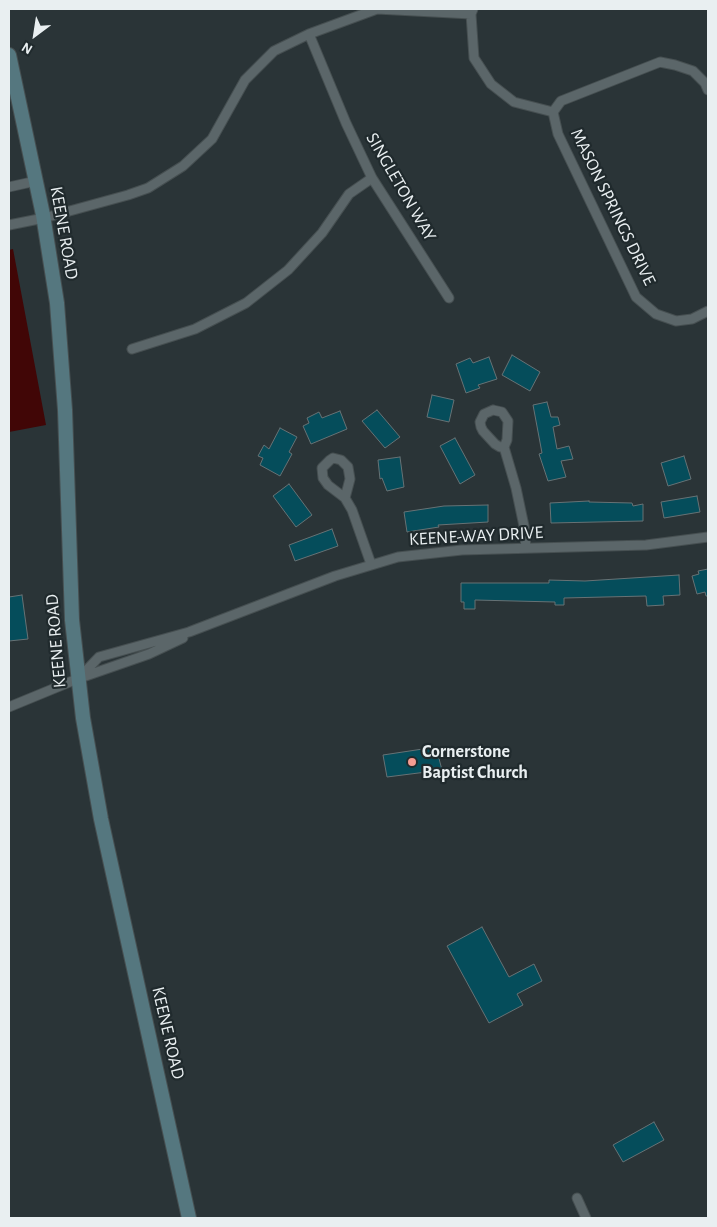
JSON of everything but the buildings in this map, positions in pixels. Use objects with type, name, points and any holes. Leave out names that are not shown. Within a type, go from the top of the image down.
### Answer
[{"type":"main road","name":"KEENE ROAD","points":[[9,55],[44,218],[55,285],[62,367],[72,620],[77,680],[88,752],[189,1218]]},
{"type":"street","points":[[9,225],[44,218],[148,188],[183,166],[212,139],[245,80],[274,51],[309,34],[377,9],[472,11]]},
{"type":"street","name":"MASON SPRINGS DRIVE","points":[[472,11],[474,58],[491,84],[514,102],[553,112]]},
{"type":"street","name":"SINGLETON WAY","points":[[309,34],[346,123],[372,178],[449,298]]},
{"type":"street","name":"MASON SPRINGS DRIVE","points":[[708,90],[705,83],[693,71],[675,64],[660,62],[560,101],[553,112],[558,134],[636,297],[656,314],[676,321],[692,319],[708,310]]},
{"type":"street","points":[[132,349],[195,329],[246,303],[288,270],[322,233],[349,194],[372,178]]},
{"type":"street","points":[[9,187],[36,181]]},
{"type":"street","points":[[504,447],[516,488],[524,526],[526,548]]},
{"type":"street","points":[[345,498],[352,510],[371,564]]},
{"type":"street","name":"KEENE-WAY DRIVE","points":[[77,680],[99,657],[198,629],[334,576],[398,557],[430,553],[526,548],[646,545],[708,537]]},
{"type":"street","name":"KEENE-WAY DRIVE","points":[[77,680],[150,654],[198,629]]},
{"type":"street","points":[[9,707],[77,680]]},
{"type":"street","points":[[578,1198],[586,1218]]},
{"type":"shaded area","points":[[13,249],[46,425],[9,432],[9,250]]},
{"type":"place","name":"Cornerstone Baptist Church","points":[[412,762]]}]
